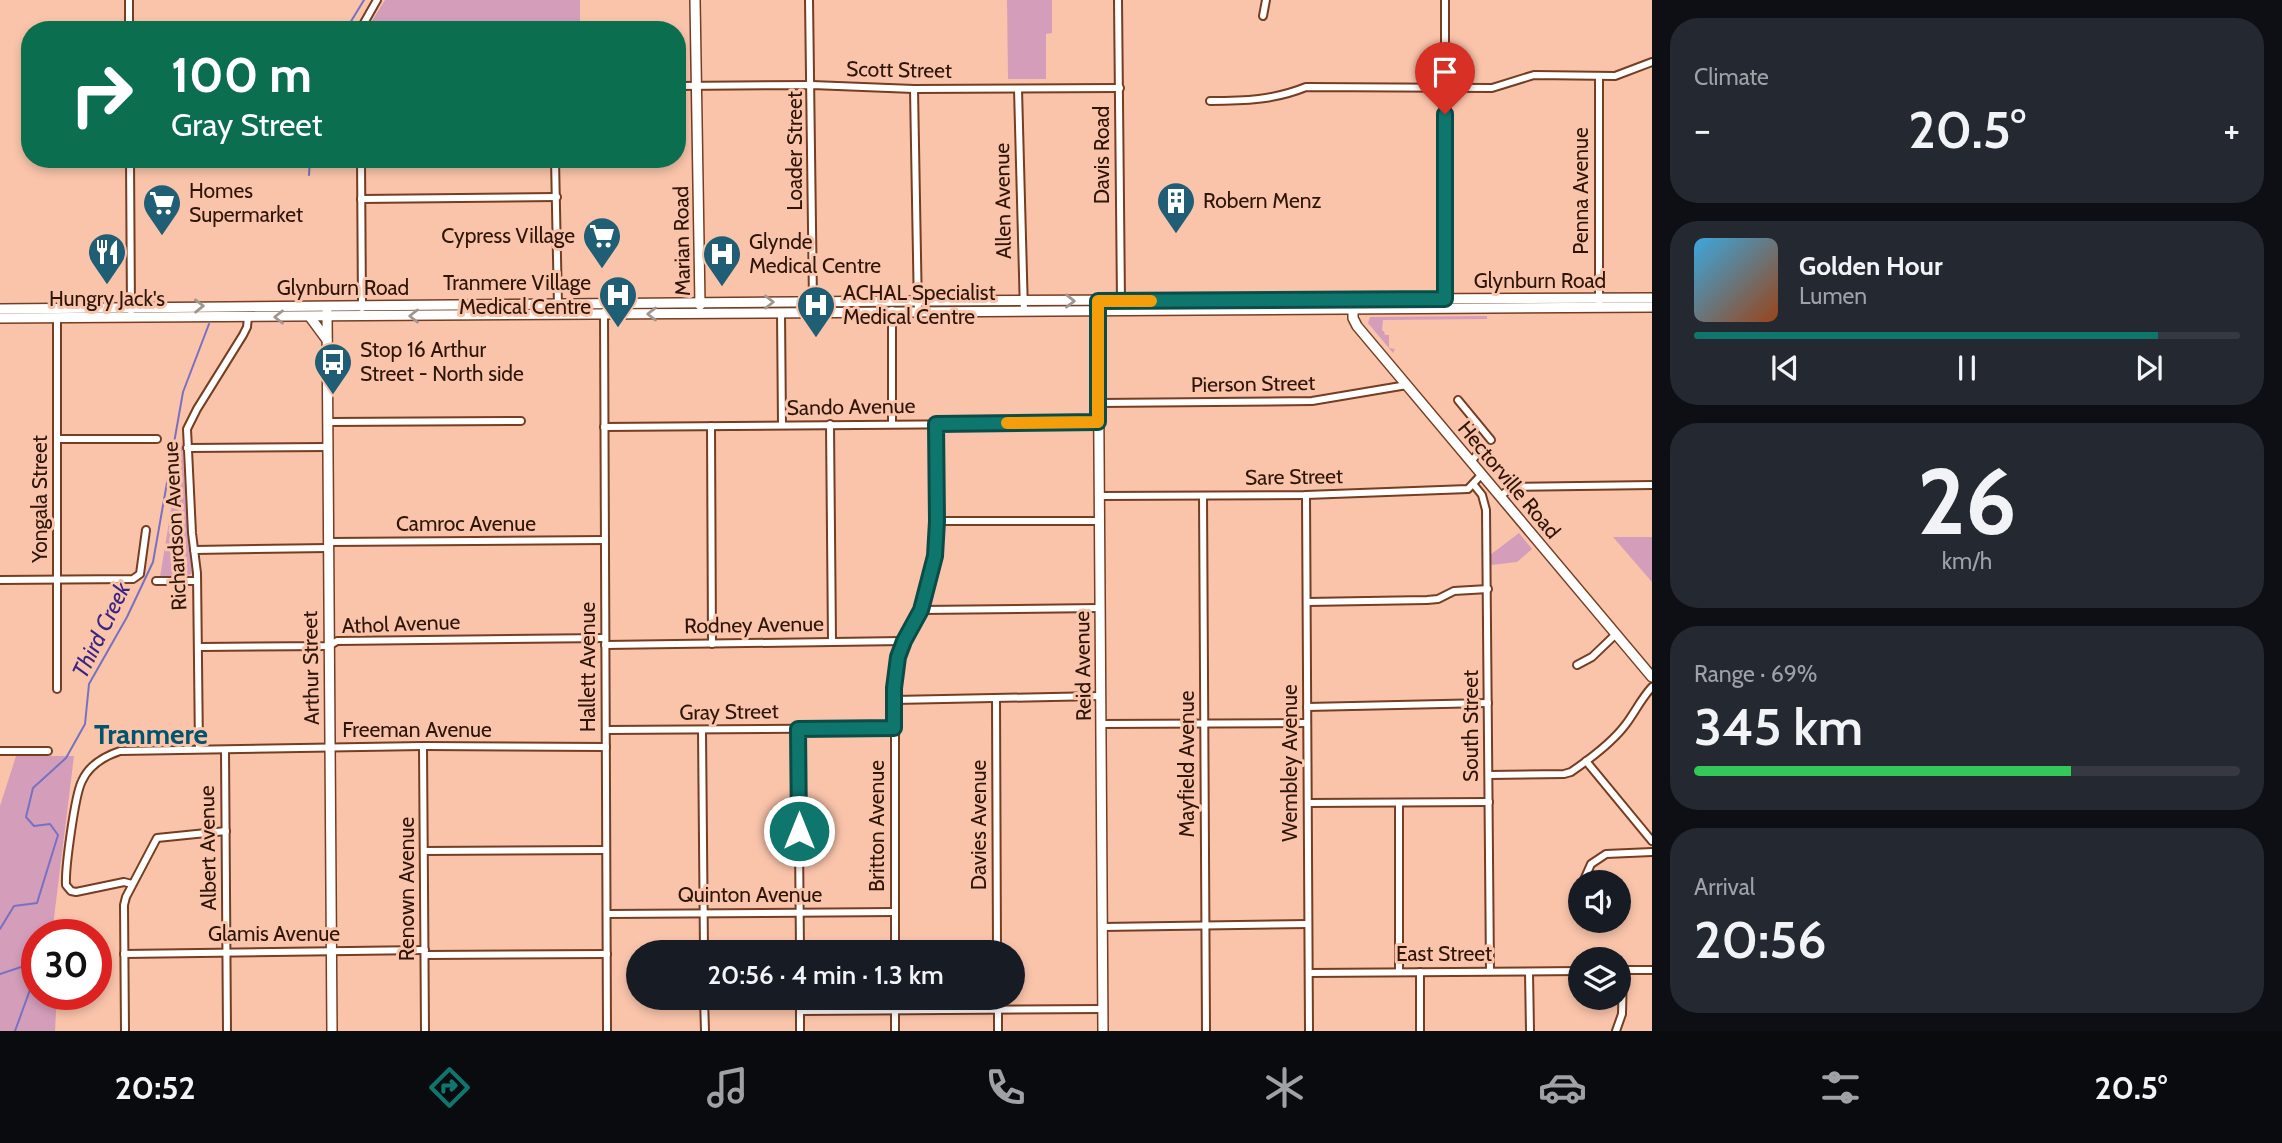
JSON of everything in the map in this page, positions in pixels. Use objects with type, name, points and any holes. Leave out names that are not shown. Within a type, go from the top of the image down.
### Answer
[{"type":"main road","name":"Marian Road","points":[[695,0],[701,314]]},
{"type":"main road","name":"Glynburn Road","points":[[0,318],[131,307],[918,300],[1023,300],[1121,306],[1599,302],[1652,298]]},
{"type":"main road","name":"Glynburn Road","points":[[1599,302],[1652,307]]},
{"type":"main road","name":"Hectorville Road","points":[[1353,304],[1353,318],[1357,326],[1652,677]]},
{"type":"main road","points":[[505,305],[525,310],[531,316]]},
{"type":"main road","name":"Arthur Street","points":[[327,306],[332,1031]]},
{"type":"main road","name":"Glynburn Road","points":[[0,309],[131,318],[1024,312],[1098,306]]},
{"type":"main road","name":"Reid Avenue","points":[[1098,306],[1103,1031]]},
{"type":"main road","points":[[310,317],[327,340]]},
{"type":"street","points":[[129,0],[129,21]]},
{"type":"street","points":[[365,21],[377,0]]},
{"type":"street","name":"Loader Street","points":[[809,0],[813,302]]},
{"type":"street","name":"Davis Road","points":[[1118,0],[1121,306]]},
{"type":"street","points":[[1263,16],[1266,0]]},
{"type":"street","points":[[1445,0],[1445,304]]},
{"type":"street","points":[[1210,101],[1255,101],[1284,96],[1306,88],[1500,87],[1534,75],[1623,74],[1652,62]]},
{"type":"street","name":"Penna Avenue","points":[[1599,76],[1599,302]]},
{"type":"street","name":"Scott Street","points":[[686,86],[1119,88]]},
{"type":"street","points":[[914,89],[918,312]]},
{"type":"street","name":"Allen Avenue","points":[[1018,89],[1024,312]]},
{"type":"street","points":[[130,168],[131,318]]},
{"type":"street","points":[[361,168],[362,317]]},
{"type":"street","points":[[555,168],[558,315]]},
{"type":"street","points":[[361,199],[557,197]]},
{"type":"street","points":[[891,424],[892,301]]},
{"type":"street","name":"Hallett Avenue","points":[[604,304],[607,1031]]},
{"type":"street","name":"Yongala Street","points":[[57,313],[57,690]]},
{"type":"street","points":[[781,313],[782,425]]},
{"type":"street","name":"Richardson Avenue","points":[[200,749],[197,581],[187,448],[190,421],[243,335],[248,317]]},
{"type":"street","name":"Pierson Street","points":[[1098,403],[1312,401],[1406,385]]},
{"type":"street","points":[[1458,400],[1491,440]]},
{"type":"street","points":[[327,422],[521,421]]},
{"type":"street","name":"Sando Avenue","points":[[604,426],[1098,422]]},
{"type":"street","points":[[830,424],[832,642]]},
{"type":"street","name":"Britton Avenue","points":[[895,940],[895,672],[904,641],[921,610],[933,569],[937,521],[936,424]]},
{"type":"street","points":[[711,426],[712,644]]},
{"type":"street","points":[[58,439],[157,439]]},
{"type":"street","points":[[187,448],[327,447]]},
{"type":"street","points":[[1474,485],[1482,474]]},
{"type":"street","name":"Sare Street","points":[[1099,496],[1306,495],[1468,489],[1474,485]]},
{"type":"street","name":"South Street","points":[[1474,485],[1482,495],[1486,510],[1490,971]]},
{"type":"street","points":[[1500,496],[1513,487],[1652,485]]},
{"type":"street","name":"Wembley Avenue","points":[[1306,495],[1309,1031]]},
{"type":"street","name":"Mayfield Avenue","points":[[1203,496],[1206,1031]]},
{"type":"street","points":[[937,521],[1100,521]]},
{"type":"street","points":[[0,580],[128,580],[138,576],[146,530]]},
{"type":"street","name":"Camroc Avenue","points":[[194,550],[605,540]]},
{"type":"street","points":[[156,581],[197,581]]},
{"type":"street","points":[[1307,601],[1427,600],[1438,599],[1454,590],[1488,589]]},
{"type":"street","points":[[921,610],[1100,608]]},
{"type":"street","points":[[1577,665],[1592,657],[1616,634]]},
{"type":"street","name":"Athol Avenue","points":[[198,647],[329,646],[337,641],[605,641]]},
{"type":"street","name":"Rodney Avenue","points":[[605,641],[712,644],[904,641]]},
{"type":"street","points":[[1489,775],[1564,774],[1586,761],[1618,734],[1639,701],[1652,687]]},
{"type":"street","points":[[894,700],[1101,695]]},
{"type":"street","name":"Davies Avenue","points":[[996,698],[997,940]]},
{"type":"street","points":[[1307,707],[1488,703]]},
{"type":"street","points":[[1101,724],[1307,723]]},
{"type":"street","name":"Gray Street","points":[[606,730],[894,728]]},
{"type":"street","points":[[798,729],[800,940]]},
{"type":"street","points":[[702,731],[704,940]]},
{"type":"street","name":"Freeman Avenue","points":[[132,884],[124,882],[76,892],[66,885],[82,781],[100,761],[120,751],[423,746],[606,747]]},
{"type":"street","name":"Renown Avenue","points":[[423,746],[425,1031]]},
{"type":"street","name":"Albert Avenue","points":[[225,750],[227,1031]]},
{"type":"street","points":[[0,751],[48,751]]},
{"type":"street","points":[[1586,761],[1652,841]]},
{"type":"street","points":[[1308,803],[1489,802]]},
{"type":"street","points":[[1399,803],[1399,971]]},
{"type":"street","points":[[125,1031],[124,905],[132,884],[159,837],[226,831]]},
{"type":"street","points":[[424,851],[606,850]]},
{"type":"street","points":[[1588,870],[1591,864],[1606,854],[1652,852]]},
{"type":"street","name":"Quinton Avenue","points":[[607,914],[895,912]]},
{"type":"street","points":[[1102,927],[1308,924]]},
{"type":"street","name":"Glamis Avenue","points":[[124,954],[607,954]]},
{"type":"street","points":[[1631,970],[1652,970]]},
{"type":"street","name":"East Street","points":[[1309,973],[1568,971]]},
{"type":"street","points":[[1420,972],[1420,1031]]},
{"type":"street","points":[[1529,972],[1530,1031]]},
{"type":"street","points":[[1025,1009],[1103,1009]]},
{"type":"street","points":[[704,1010],[705,1031]]},
{"type":"street","points":[[800,1031],[800,1011],[848,1010]]},
{"type":"street","points":[[895,1010],[895,1031]]},
{"type":"street","points":[[998,1010],[998,1031]]},
{"type":"street","points":[[1616,1031],[1622,1010]]},
{"type":"shaded area","points":[[385,0],[580,0],[580,21],[372,21]]},
{"type":"shaded area","points":[[1007,0],[1052,0],[1052,33],[1046,34],[1046,79],[1008,79]]},
{"type":"shaded area","points":[[1487,316],[1487,319],[1383,320],[1382,331],[1389,335],[1389,348],[1395,349],[1393,353],[1368,323],[1370,317]]},
{"type":"shaded area","points":[[182,442],[192,573],[186,577],[160,577]]},
{"type":"shaded area","points":[[1519,533],[1532,549],[1517,562],[1491,565],[1490,555]]},
{"type":"shaded area","points":[[1613,537],[1652,537],[1652,582]]},
{"type":"shaded area","points":[[16,756],[74,756],[54,919],[21,919],[21,1010],[56,1010],[55,1031],[0,1031],[0,806]]},
{"type":"waterway","name":"Third Creek","points":[[351,21],[364,0]]},
{"type":"waterway","name":"Third Creek","points":[[309,168],[309,175]]},
{"type":"waterway","name":"Third Creek","points":[[0,929],[14,906],[37,903],[58,835],[50,824],[34,826],[26,817],[33,788],[66,758],[85,724],[89,684],[127,617],[153,562],[183,392],[209,324]]},
{"type":"waterway","name":"Third Creek","points":[[0,974],[30,964],[35,976],[15,1031]]},
{"type":"slow traffic","points":[[1007,423],[1098,422],[1098,301],[1151,301]]},
{"type":"place","name":"Robern Menz","points":[[1176,235]]},
{"type":"place","name":"Homes Supermarket","points":[[162,237]]},
{"type":"place","name":"Cypress Village","points":[[602,270]]},
{"type":"place","name":"Hungry Jack's","points":[[107,286]]},
{"type":"place","name":"Glynde Medical Centre","points":[[722,288]]},
{"type":"place","name":"Tranmere Village Medical Centre","points":[[618,329]]},
{"type":"place","name":"ACHAL Specialist Medical Centre","points":[[816,339]]},
{"type":"place","name":"Stop 16 Arthur Street - North side","points":[[333,396]]},
{"type":"district","name":"Tranmere","points":[[151,734]]},
{"type":"route","points":[[799,831],[798,729],[894,728],[894,688],[898,657],[921,610],[935,556],[936,424],[1098,422],[1098,301],[1445,299],[1445,114]]}]
